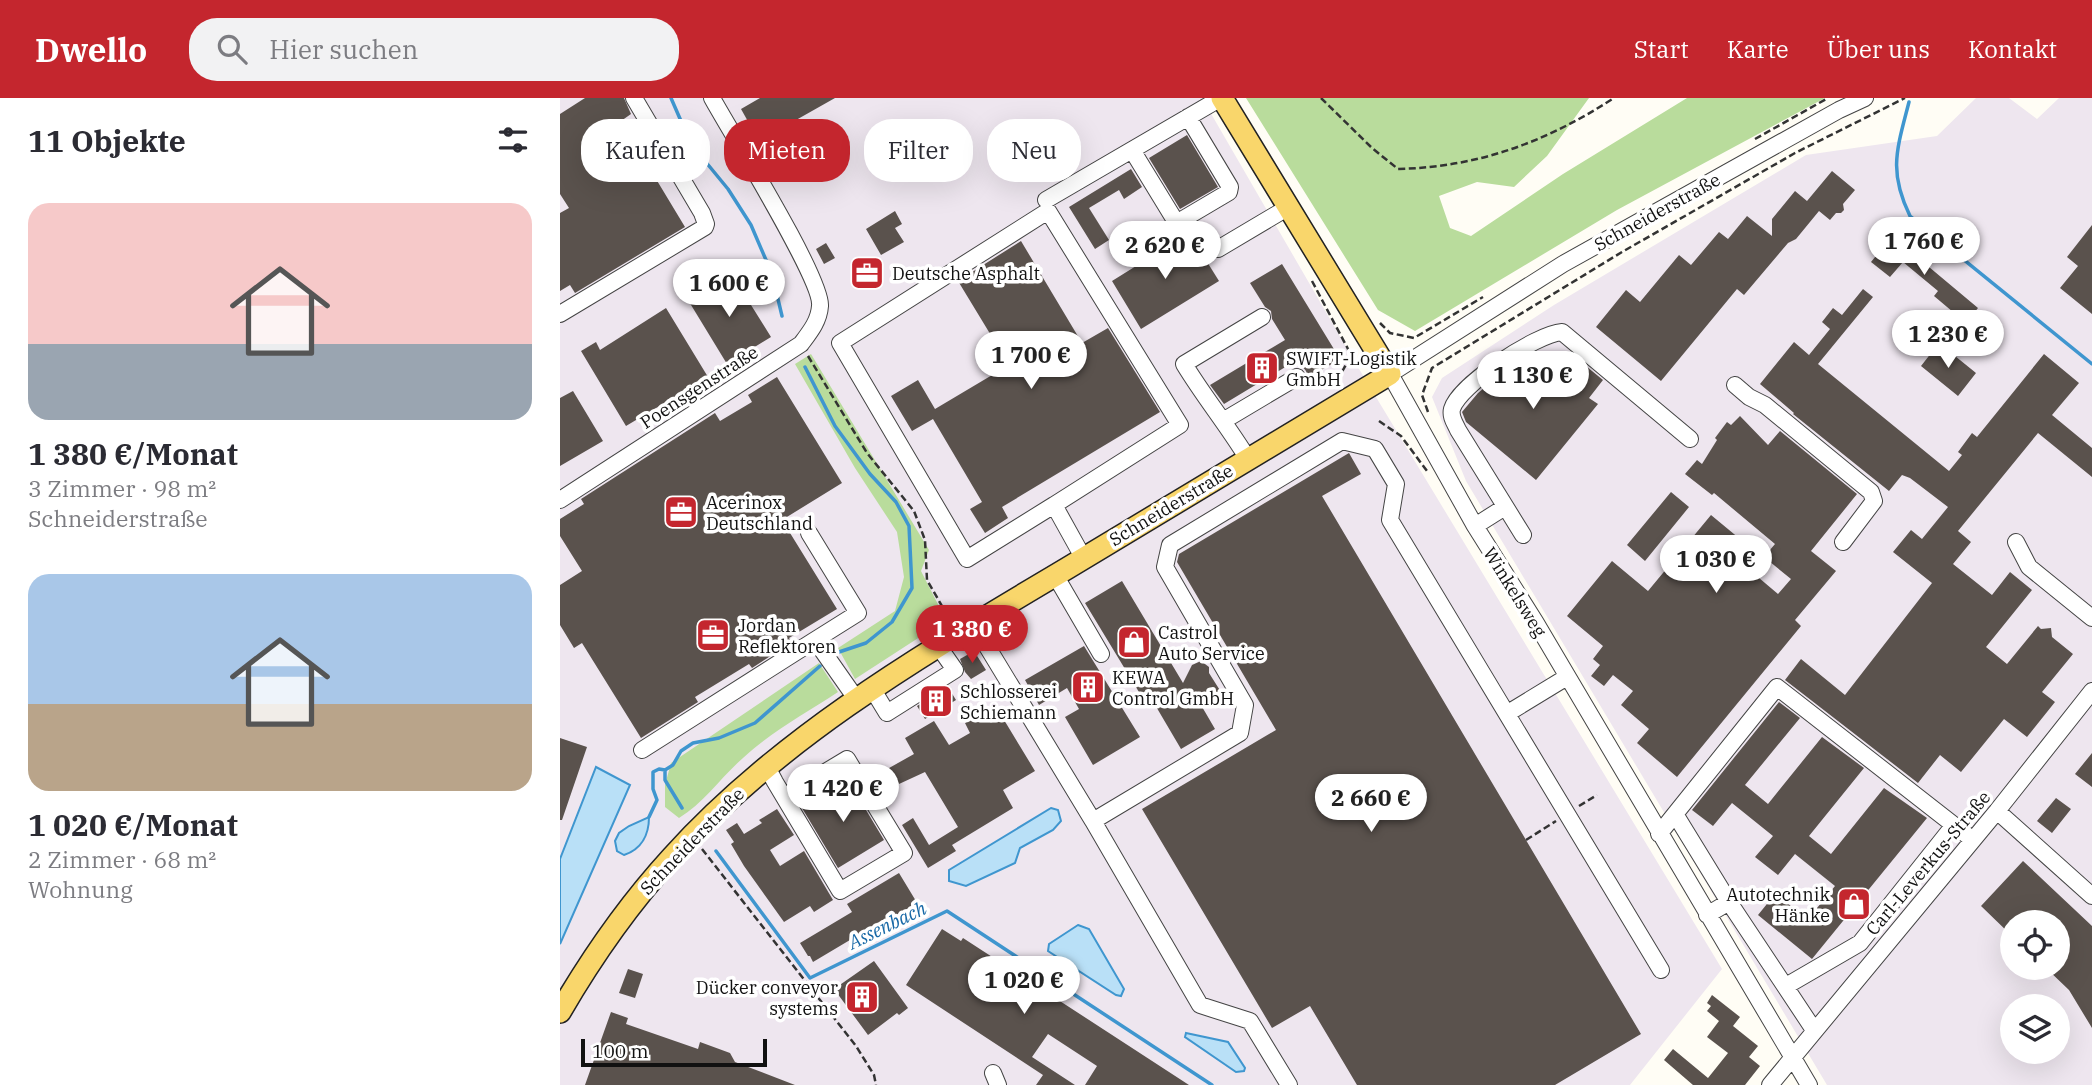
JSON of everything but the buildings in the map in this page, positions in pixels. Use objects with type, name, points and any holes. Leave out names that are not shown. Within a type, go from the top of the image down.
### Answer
[{"type":"main road","name":"Winkelsweg","points":[[1222,98],[1390,374]]},
{"type":"main road","name":"Schneiderstraße","points":[[560,1012],[600,947],[626,912],[694,833],[767,767],[865,695],[939,647],[1390,374]]},
{"type":"street","points":[[560,314],[705,227],[702,213],[634,98]]},
{"type":"street","name":"Poensgenstraße","points":[[560,500],[802,344],[816,324],[821,304],[807,266],[712,98]]},
{"type":"street","points":[[1046,200],[1222,98]]},
{"type":"street","name":"Schneiderstraße","points":[[1390,374],[1563,264],[1865,98]]},
{"type":"street","points":[[1132,150],[1175,222],[1180,221],[1229,192],[1230,187],[1188,117]]},
{"type":"street","points":[[1218,249],[1287,208]]},
{"type":"street","points":[[1048,211],[1180,425],[1054,505],[967,559],[840,343],[1048,211]]},
{"type":"street","points":[[1248,459],[1184,364],[1262,317]]},
{"type":"street","points":[[1523,535],[1458,429],[1452,418],[1452,410],[1455,403],[1485,372],[1524,346],[1547,335],[1562,332],[1690,439]]},
{"type":"street","name":"Winkelsweg","points":[[1390,374],[1475,526],[1809,1085]]},
{"type":"street","points":[[1223,421],[1297,377]]},
{"type":"street","points":[[1735,385],[1749,397],[1765,405],[1871,492],[1874,500],[1843,542]]},
{"type":"street","points":[[1093,821],[1240,733],[1245,705],[1165,567],[1171,545],[1342,441],[1375,449],[1396,484],[1390,520],[1661,970]]},
{"type":"street","points":[[1054,505],[1084,558]]},
{"type":"street","points":[[1475,526],[1505,507]]},
{"type":"street","points":[[642,750],[858,613],[809,533]]},
{"type":"street","points":[[2016,542],[2029,567],[2092,618]]},
{"type":"street","points":[[1055,575],[1101,654]]},
{"type":"street","points":[[966,630],[1093,821],[1200,1005],[1250,1021],[1289,1085]]},
{"type":"street","points":[[815,640],[865,695]]},
{"type":"street","points":[[1508,713],[1567,677]]},
{"type":"street","points":[[1659,834],[1777,687],[1973,840]]},
{"type":"street","name":"Carl-Leverkus-Straße","points":[[1770,1085],[1997,811],[2092,691]]},
{"type":"street","points":[[767,767],[784,797],[840,891],[904,853],[847,759],[784,797]]},
{"type":"street","points":[[1997,811],[2092,896]]},
{"type":"street","points":[[1675,814],[1729,902],[1814,1030]]},
{"type":"street","points":[[1786,986],[1860,943],[1954,825]]},
{"type":"street","points":[[1707,915],[1729,902]]},
{"type":"street","points":[[1860,943],[1876,955]]},
{"type":"path","points":[[1321,98],[1372,148],[1398,169],[1433,168],[1520,148],[1581,119],[1614,98]]},
{"type":"path","points":[[1744,145],[1828,98]]},
{"type":"path","points":[[1429,413],[1422,395],[1432,368],[1622,252],[1761,172],[1905,98]]},
{"type":"path","points":[[1375,318],[1390,333],[1414,338],[1484,296]]},
{"type":"path","points":[[802,344],[867,453],[914,511],[925,540],[927,580],[966,630]]},
{"type":"path","points":[[1379,421],[1401,436],[1431,477]]},
{"type":"path","points":[[694,833],[702,850],[856,1046],[874,1075],[876,1085]]},
{"type":"shaded area","points":[[560,98],[1202,98],[1356,364],[1722,969],[1630,1085],[560,1085]]},
{"type":"shaded area","points":[[1976,98],[2009,98],[2037,119],[2059,98],[2092,98],[2092,1085],[1827,1085],[1466,481],[1432,397],[1442,378],[1554,305],[1806,155],[1937,136]]},
{"type":"green space","points":[[1246,98],[1589,98],[1547,156],[1514,187],[1477,182],[1439,196],[1450,228],[1471,236],[1563,174],[1687,98],[1825,98],[1617,210],[1415,331],[1378,310]]},
{"type":"green space","points":[[811,354],[929,550],[921,571],[946,620],[855,679],[838,648],[895,611],[904,577],[897,532],[855,468],[795,364]]},
{"type":"green space","points":[[819,663],[838,692],[754,749],[679,818],[665,807],[665,785],[671,763]]},
{"type":"water","points":[[596,767],[630,785],[560,944],[560,859]]},
{"type":"water","points":[[1051,808],[1058,810],[1061,821],[1053,830],[1020,848],[1015,863],[966,886],[949,881],[949,870]]},
{"type":"water","points":[[649,817],[648,829],[640,845],[624,855],[617,851],[615,841],[619,833]]},
{"type":"water","points":[[1078,925],[1089,929],[1124,989],[1121,996],[1048,951],[1049,944]]},
{"type":"water","points":[[1186,1033],[1228,1042],[1245,1068],[1244,1071],[1236,1072],[1185,1037]]},
{"type":"waterway","name":"Assenbach","points":[[671,98],[691,144],[728,189],[751,225],[772,274],[782,316]]},
{"type":"waterway","points":[[1909,102],[1898,147],[1897,173],[1910,216],[2092,364]]},
{"type":"waterway","name":"Assenbach","points":[[805,367],[835,426],[870,474],[896,502],[909,526],[912,588],[892,622],[866,643],[839,652]]},
{"type":"waterway","name":"Assenbach","points":[[682,808],[665,780],[665,770],[673,765],[681,751],[693,743],[719,738],[755,723],[820,666]]},
{"type":"waterway","points":[[649,817],[657,800],[653,789],[653,772],[665,770]]},
{"type":"waterway","name":"Assenbach","points":[[716,851],[810,978],[947,911],[1212,1085]]},
{"type":"place","name":"Deutsche Asphalt","points":[[867,273]]},
{"type":"place","name":"SWIFT-Logistik GmbH","points":[[1262,368]]},
{"type":"place","name":"Acerinox Deutschland","points":[[681,512]]},
{"type":"place","name":"Jordan Reflektoren","points":[[713,635]]},
{"type":"place","name":"Castrol Auto Service","points":[[1134,642]]},
{"type":"place","name":"KEWA Control GmbH","points":[[1088,687]]},
{"type":"place","name":"Schlosserei Schiemann","points":[[936,701]]},
{"type":"place","name":"Autotechnik Hänke","points":[[1854,904]]},
{"type":"place","name":"Dücker conveyor systems","points":[[862,997]]}]
